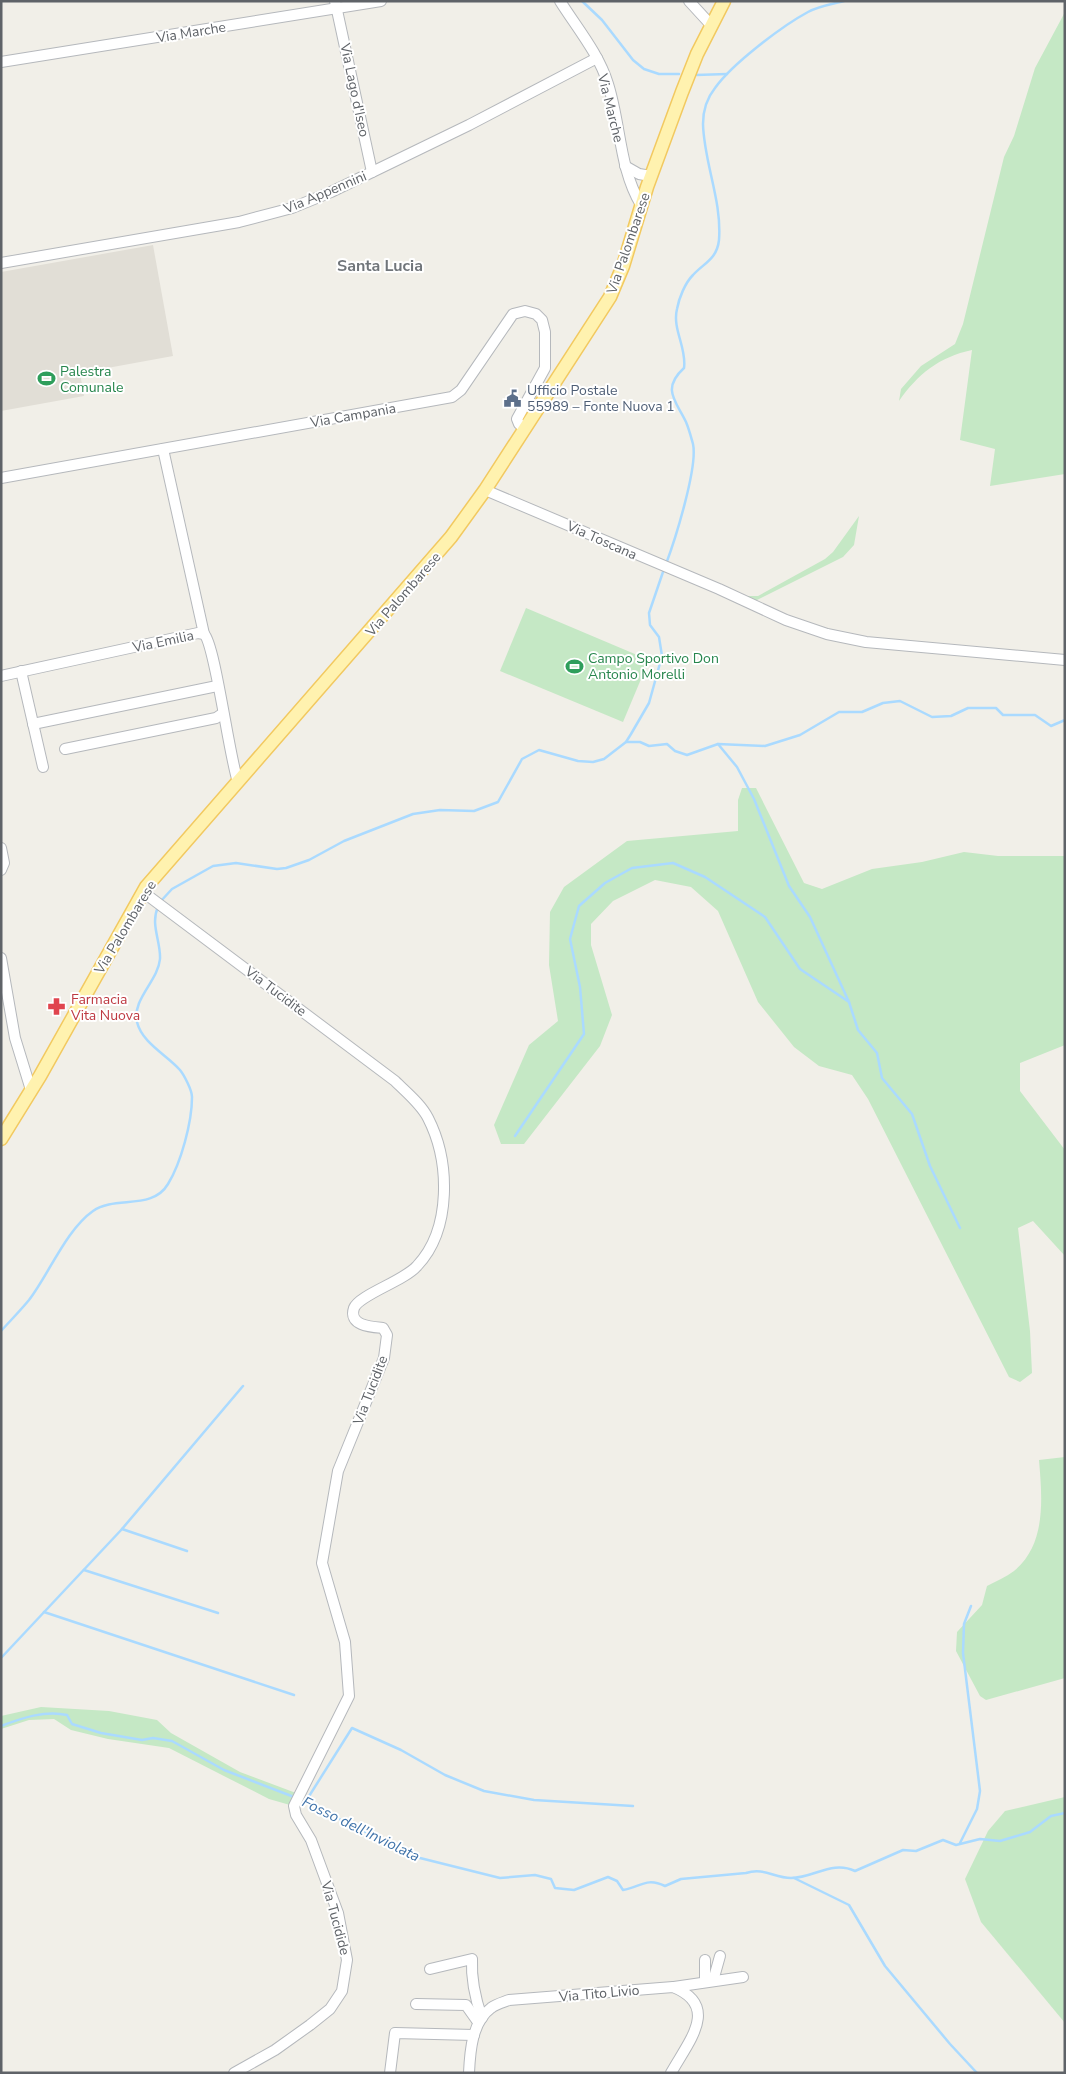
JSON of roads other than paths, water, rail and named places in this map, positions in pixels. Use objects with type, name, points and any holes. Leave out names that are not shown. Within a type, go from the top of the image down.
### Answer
[{"type":"main road","name":"Via Palombarese","points":[[1,1139],[148,895],[238,782],[428,566],[485,490],[610,297],[622,266],[650,176],[685,85],[711,25],[724,1]]},
{"type":"street","name":"Via Marche","points":[[1,62],[336,5],[381,1]]},
{"type":"street","name":"Via Marche","points":[[560,1],[597,58],[609,87],[630,186],[641,205]]},
{"type":"street","points":[[690,1],[711,25]]},
{"type":"street","name":"Via Lago d'Iseo","points":[[336,5],[372,172]]},
{"type":"street","name":"Via Appennini","points":[[1,263],[271,219],[477,121],[597,58]]},
{"type":"street","points":[[625,166],[639,174],[650,176]]},
{"type":"street","name":"Via Campania","points":[[1,478],[452,397],[461,390],[513,314],[525,311],[536,314],[542,320],[545,332],[546,362],[538,384],[517,419],[518,424],[525,429]]},
{"type":"street","points":[[163,449],[204,634]]},
{"type":"street","name":"Via Toscana","points":[[485,490],[659,565],[719,588],[786,620],[843,638],[1065,660]]},
{"type":"street","name":"Via Emilia","points":[[1,676],[198,633],[204,634],[210,645],[222,714],[238,782]]},
{"type":"street","points":[[22,671],[43,767]]},
{"type":"street","points":[[34,724],[217,686]]},
{"type":"street","points":[[65,749],[216,718],[222,714]]},
{"type":"street","points":[[1,848],[4,863],[1,870]]},
{"type":"street","name":"Via Tucidite","points":[[148,895],[395,1081],[427,1116],[438,1142],[441,1158],[444,1192],[435,1233],[426,1254],[417,1266],[407,1274],[363,1298],[354,1307],[353,1316],[357,1322],[367,1327],[383,1328],[387,1335],[384,1358],[338,1471],[322,1563],[345,1642],[349,1696],[295,1803]]},
{"type":"street","points":[[1,958],[15,1038],[31,1090]]},
{"type":"street","name":"Via Tucidide","points":[[234,2073],[275,2050],[310,2025],[330,2009],[342,1991],[348,1960],[338,1913],[312,1840],[296,1815],[295,1803]]},
{"type":"street","points":[[709,1982],[720,1956]]},
{"type":"street","points":[[430,1969],[472,1959],[471,1974],[480,2020],[474,2035],[469,2073]]},
{"type":"street","points":[[705,1960],[709,1982]]},
{"type":"street","name":"Via Tito Livio","points":[[480,2020],[491,2008],[509,2000],[673,1987],[743,1977]]},
{"type":"street","points":[[672,2073],[699,2022],[696,2005],[687,1993],[673,1987]]},
{"type":"street","points":[[416,2004],[466,2005],[480,2020]]},
{"type":"street","points":[[390,2073],[395,2033],[474,2035]]},
{"type":"waterway","points":[[582,1],[602,20],[633,60],[644,69],[659,74],[679,74]]},
{"type":"waterway","points":[[666,564],[685,504],[694,455],[689,430],[675,401],[672,389],[673,382],[684,368],[683,353],[676,324],[677,309],[687,282],[713,256],[719,240],[716,196],[704,139],[703,119],[706,105],[712,92],[723,78],[745,57],[772,36],[812,10],[844,1]]},
{"type":"waterway","points":[[696,75],[727,74]]},
{"type":"waterway","points":[[160,902],[172,889],[213,866],[236,863],[277,869],[286,868],[309,860],[344,841],[413,814],[440,810],[474,811],[498,802],[522,759],[539,750],[578,761],[593,762],[604,759],[626,742],[649,703],[662,656],[659,637],[650,625],[649,613],[664,569]]},
{"type":"waterway","points":[[626,742],[640,742],[649,746],[667,744],[675,751],[687,755],[718,744],[765,746],[800,735],[839,712],[862,712],[883,703],[900,701],[932,717],[951,716],[968,708],[996,708],[1003,715],[1035,715],[1051,726],[1065,720]]},
{"type":"waterway","points":[[718,744],[737,767],[754,799],[789,886],[810,917],[849,1002],[858,1030],[877,1053],[882,1078],[912,1114],[930,1166],[960,1228]]},
{"type":"waterway","points":[[515,1136],[584,1034],[580,987],[570,939],[579,906],[605,883],[632,868],[673,863],[705,877],[765,917],[800,969],[849,1002]]},
{"type":"waterway","points":[[1,1331],[29,1300],[66,1241],[83,1219],[102,1206],[153,1197],[168,1184],[177,1165],[185,1142],[190,1118],[192,1107],[191,1091],[186,1079],[175,1064],[144,1036],[137,1022],[136,1014],[138,1006],[155,975],[160,959],[155,926],[158,907]]},
{"type":"waterway","points":[[187,1551],[122,1529],[243,1386]]},
{"type":"waterway","points":[[1,1658],[123,1528]]},
{"type":"waterway","points":[[84,1570],[218,1613]]},
{"type":"waterway","points":[[960,1843],[977,1809],[980,1791],[963,1653],[964,1624],[971,1606]]},
{"type":"waterway","points":[[44,1612],[294,1695]]},
{"type":"waterway","name":"Fosso dell'Inviolata","points":[[1,1726],[42,1714],[67,1715],[72,1724],[101,1733],[142,1740],[153,1738],[172,1741],[224,1770],[294,1797]]},
{"type":"waterway","points":[[306,1801],[352,1728],[401,1750],[445,1775],[484,1791],[534,1800],[633,1806]]},
{"type":"waterway","name":"Fosso dell'Inviolata","points":[[299,1799],[416,1857],[500,1878],[535,1875],[551,1879],[555,1888],[574,1890],[608,1877],[617,1881],[623,1890],[644,1883],[653,1882],[665,1886],[681,1879],[752,1871],[764,1872],[785,1878],[799,1877],[839,1867],[855,1871],[903,1850],[916,1851],[943,1840],[956,1845],[980,1839],[1000,1841],[1030,1832],[1051,1816],[1065,1813]]},
{"type":"waterway","points":[[794,1878],[849,1905],[885,1966],[950,2044],[977,2073]]},
{"type":"place","name":"Palestra Comunale","points":[[46,379]]},
{"type":"place","name":"Ufficio Postale 55989 – Fonte Nuova 1","points":[[513,398]]},
{"type":"place","name":"Campo Sportivo Don Antonio Morelli","points":[[574,666]]},
{"type":"place","name":"Farmacia Vita Nuova","points":[[57,1007]]},
{"type":"district","name":"Santa Lucia","points":[[380,265]]}]
